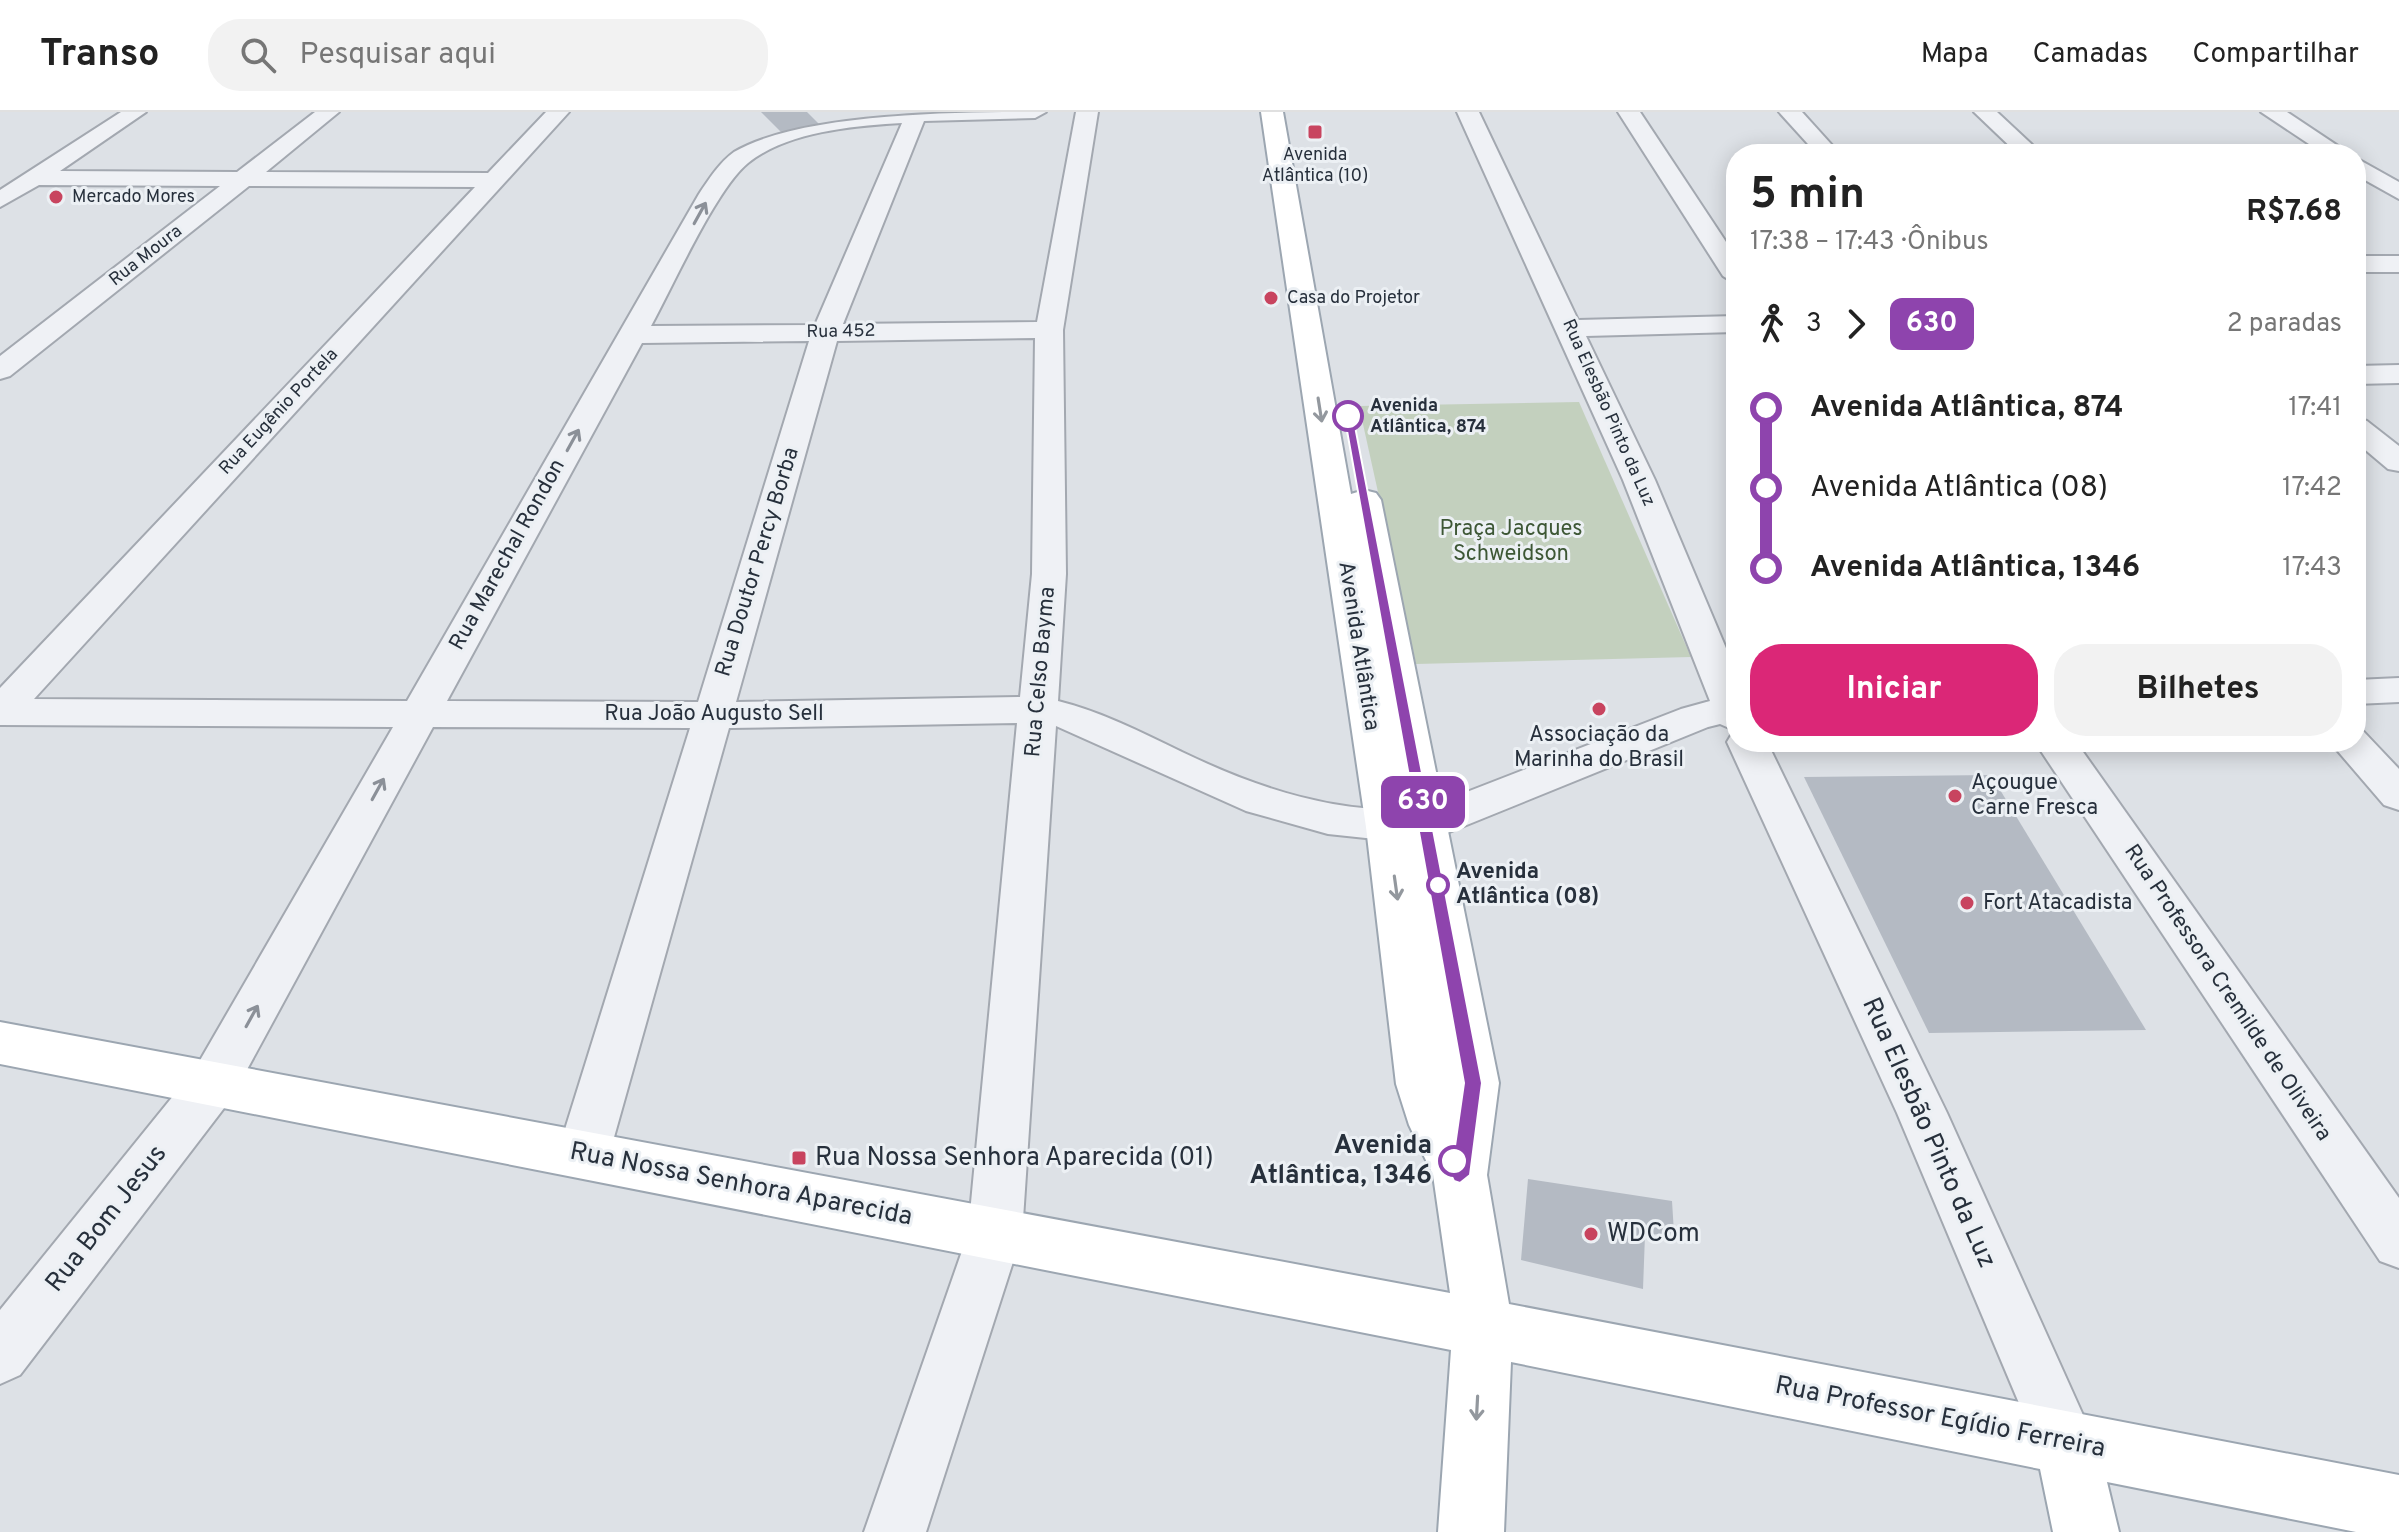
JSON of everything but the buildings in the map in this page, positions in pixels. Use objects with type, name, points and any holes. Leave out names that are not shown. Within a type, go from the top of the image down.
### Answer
[{"type":"main road","name":"Avenida Atlântica","points":[[1272,112],[1291,173],[1407,826],[1473,1083],[1460,1175]]},
{"type":"main road","name":"Avenida Atlântica","points":[[1289,112],[1291,173]]},
{"type":"main road","name":"Avenida Atlântica","points":[[1407,826],[1422,1084],[1436,1125],[1460,1175],[1477,1272],[1482,1330],[1471,1532]]},
{"type":"main road","name":"Rua Nossa Senhora Aparecida","points":[[0,1043],[1482,1330]]},
{"type":"main road","points":[[1422,1084],[1473,1083]]},
{"type":"main road","name":"Rua Professor Egídio Ferreira","points":[[1482,1330],[2399,1508]]},
{"type":"main road","name":"Rua Elesbão Pinto da Luz","points":[[2066,1444],[2086,1532]]},
{"type":"street","points":[[0,200],[135,112]]},
{"type":"street","name":"Rua Moura","points":[[0,370],[328,112]]},
{"type":"street","name":"Rua Eugênio Portela","points":[[0,712],[558,112]]},
{"type":"street","name":"Rua Marechal Rondon","points":[[213,1084],[711,194],[739,159],[784,137],[876,116],[1035,112]]},
{"type":"street","name":"Rua Celso Bayma","points":[[895,1532],[995,1234],[1049,574],[1049,330],[1087,112]]},
{"type":"street","name":"Rua Elesbão Pinto da Luz","points":[[1468,112],[1639,480],[1726,691]]},
{"type":"street","points":[[1629,112],[1726,261]]},
{"type":"street","points":[[1790,112],[1820,144]]},
{"type":"street","points":[[1985,112],[2020,144]]},
{"type":"street","points":[[2272,112],[2323,144]]},
{"type":"street","name":"Rua Doutor Percy Borba","points":[[583,1155],[826,332],[916,115]]},
{"type":"street","points":[[2366,175],[2399,192]]},
{"type":"street","points":[[35,178],[249,176],[495,180]]},
{"type":"street","points":[[2366,264],[2399,264]]},
{"type":"street","points":[[1570,328],[1726,324]]},
{"type":"street","name":"Rua 452","points":[[632,335],[1049,330]]},
{"type":"street","points":[[2366,375],[2399,374]]},
{"type":"street","points":[[2366,435],[2399,462]]},
{"type":"street","points":[[2366,692],[2399,690]]},
{"type":"street","name":"Rua João Augusto Sell","points":[[0,712],[712,715],[1038,710],[1088,722],[1239,792],[1338,821],[1407,826]]},
{"type":"street","points":[[1407,826],[1726,722]]},
{"type":"street","name":"Rua Elesbão Pinto da Luz","points":[[1753,752],[1922,1113],[2066,1444]]},
{"type":"street","name":"Rua Professora Cremilde de Oliveira","points":[[2062,752],[2399,1243]]},
{"type":"street","points":[[2359,752],[2399,795]]},
{"type":"street","name":"Rua Bom Jesus","points":[[0,1355],[213,1084]]},
{"type":"green space","name":"Praça Jacques Schweidson","points":[[1579,402],[1691,657],[1416,664],[1359,406]]},
{"type":"bus line","name":"630","points":[[1348,416],[1427,824],[1473,1083],[1470,1122],[1460,1175],[1454,1161]]},
{"type":"place","name":"Avenida Atlântica (10)","points":[[1315,132]]},
{"type":"place","name":"Mercado Mores","points":[[56,197]]},
{"type":"place","name":"Casa do Projetor","points":[[1271,298]]},
{"type":"place","name":"Avenida Atlântica, 874","points":[[1348,416]]},
{"type":"place","name":"Associação da Marinha do Brasil","points":[[1599,709]]},
{"type":"place","name":"Açougue Carne Fresca","points":[[1955,796]]},
{"type":"place","name":"Avenida Atlântica (08)","points":[[1438,885]]},
{"type":"place","name":"Fort Atacadista","points":[[1967,903]]},
{"type":"place","name":"Rua Nossa Senhora Aparecida (01)","points":[[799,1158]]},
{"type":"place","name":"Avenida Atlântica, 1346","points":[[1454,1161]]},
{"type":"place","name":"WDCom","points":[[1591,1234]]}]
